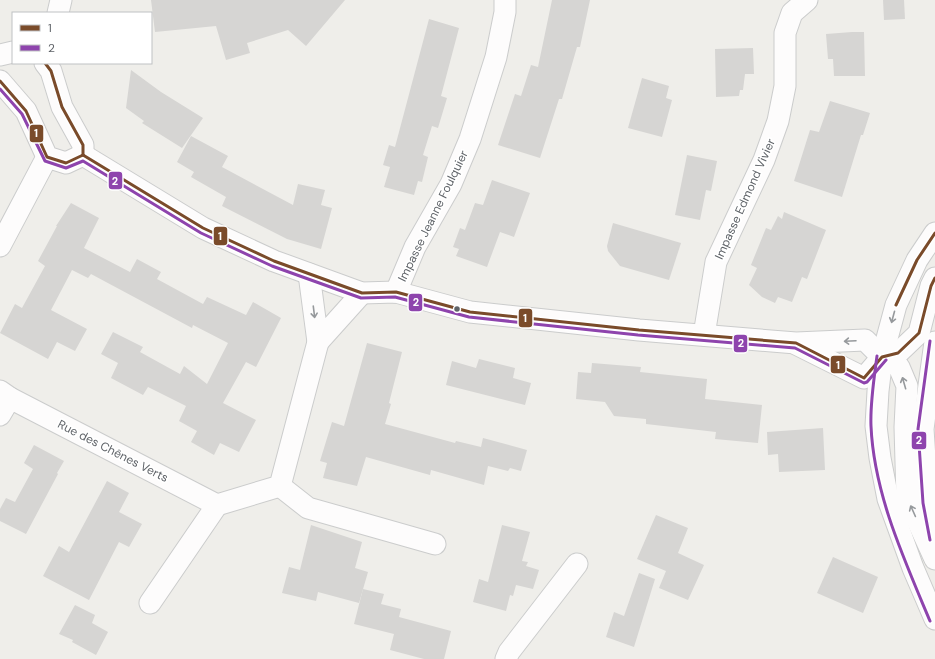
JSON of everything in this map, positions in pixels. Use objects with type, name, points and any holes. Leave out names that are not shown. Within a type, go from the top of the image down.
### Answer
[{"type":"street","points":[[58,12],[60,0]]},
{"type":"street","name":"Impasse Jeanne Foulquier","points":[[396,292],[415,247],[451,184],[470,139],[496,57],[505,12],[505,0]]},
{"type":"street","name":"Impasse Edmond Vivier","points":[[704,335],[716,262],[764,160],[778,121],[784,86],[785,33],[792,13],[807,0]]},
{"type":"street","points":[[0,55],[12,52]]},
{"type":"street","points":[[46,64],[51,71],[62,107],[83,145],[83,155]]},
{"type":"street","points":[[0,81],[26,111],[47,157],[66,163],[83,155]]},
{"type":"street","points":[[83,155],[203,228],[274,261],[362,293],[396,292],[470,312],[639,330],[796,343],[865,340],[882,358],[899,367],[906,386],[905,427],[907,498],[935,559]]},
{"type":"street","points":[[0,246],[47,157]]},
{"type":"street","points":[[935,233],[917,260],[896,305],[882,358],[876,426],[880,458],[888,499],[913,568],[935,618]]},
{"type":"street","points":[[280,486],[318,342],[309,274]]},
{"type":"street","points":[[796,343],[864,378],[882,358],[898,353],[919,333],[931,286],[935,278]]},
{"type":"street","points":[[318,342],[362,293]]},
{"type":"street","points":[[935,342],[923,429],[928,503],[935,539]]},
{"type":"street","name":"Rue des Chênes Verts","points":[[3,401],[217,505]]},
{"type":"street","points":[[150,603],[217,505],[280,486]]},
{"type":"street","points":[[280,486],[308,508],[435,544]]},
{"type":"street","points":[[506,659],[509,652],[577,564]]},
{"type":"building","points":[[151,0],[345,0],[306,46],[288,30],[247,43],[250,53],[226,60],[216,26],[155,32]]},
{"type":"building","points":[[552,0],[590,0],[580,47],[577,47],[562,99],[559,99],[540,158],[498,145],[515,94],[521,96],[531,65],[538,67]]},
{"type":"building","points":[[883,0],[904,0],[905,19],[884,20]]},
{"type":"building","points":[[429,19],[459,28],[441,96],[447,98],[438,128],[432,126],[423,155],[428,157],[422,182],[418,181],[414,195],[384,187],[390,167],[383,165],[389,145],[395,147]]},
{"type":"building","points":[[864,32],[865,76],[834,76],[833,59],[828,59],[826,34]]},
{"type":"building","points":[[753,48],[754,74],[745,74],[743,90],[740,90],[739,96],[716,97],[715,49]]},
{"type":"building","points":[[131,70],[161,92],[203,118],[182,148],[142,123],[144,121],[126,108]]},
{"type":"building","points":[[642,78],[669,86],[666,98],[672,100],[662,137],[628,128]]},
{"type":"building","points":[[830,101],[870,113],[863,135],[861,135],[842,197],[794,181],[810,130],[819,132]]},
{"type":"building","points":[[191,136],[228,156],[222,167],[293,205],[298,184],[325,190],[321,205],[332,208],[321,249],[287,239],[222,206],[226,197],[191,177],[194,172],[177,162]]},
{"type":"building","points":[[687,155],[717,161],[711,191],[706,190],[700,220],[675,215]]},
{"type":"building","points":[[492,180],[530,193],[514,237],[500,232],[487,267],[456,256],[459,249],[453,247],[460,228],[465,230],[475,203],[483,205]]},
{"type":"building","points":[[71,203],[99,218],[84,248],[130,272],[137,259],[161,272],[157,279],[203,304],[207,297],[246,315],[253,302],[281,318],[256,367],[246,362],[223,403],[256,420],[239,452],[220,443],[214,455],[191,442],[197,431],[179,421],[186,406],[148,387],[143,395],[111,378],[118,363],[101,354],[113,332],[143,347],[140,352],[180,374],[184,366],[207,384],[228,343],[193,325],[192,328],[91,274],[88,278],[72,270],[51,310],[87,329],[75,351],[57,342],[48,359],[0,333],[15,304],[22,308],[45,266],[38,261],[56,226]]},
{"type":"building","points":[[784,212],[826,230],[807,279],[802,277],[792,302],[778,297],[775,303],[762,297],[749,285],[757,268],[751,265],[766,228],[771,230],[778,216],[782,219]]},
{"type":"building","points":[[613,223],[681,243],[669,280],[620,266],[608,251],[607,246]]},
{"type":"building","points":[[367,343],[402,352],[389,403],[391,404],[385,424],[455,443],[456,441],[481,447],[483,438],[527,450],[521,471],[510,468],[508,471],[488,466],[484,485],[431,470],[430,475],[366,457],[357,486],[323,478],[327,463],[320,461],[332,422],[344,426]]},
{"type":"building","points":[[479,359],[515,368],[513,378],[531,383],[525,405],[446,385],[452,361],[476,368]]},
{"type":"building","points":[[592,363],[641,367],[640,372],[707,379],[705,399],[762,405],[758,443],[715,439],[716,432],[646,424],[646,419],[614,416],[605,402],[576,399],[578,372],[591,373]]},
{"type":"building","points":[[823,428],[825,470],[779,472],[778,454],[768,455],[767,432]]},
{"type":"building","points":[[34,445],[64,461],[26,534],[0,521],[0,509],[6,498],[15,502],[33,469],[24,463]]},
{"type":"building","points":[[107,481],[129,493],[119,512],[142,524],[129,547],[119,542],[89,600],[43,576],[59,546],[69,552]]},
{"type":"building","points":[[656,515],[688,528],[678,553],[704,565],[688,600],[659,588],[666,571],[637,559]]},
{"type":"building","points":[[311,525],[362,542],[355,568],[368,572],[359,603],[318,592],[316,601],[282,593],[289,567],[300,570]]},
{"type":"building","points":[[502,525],[530,532],[522,561],[528,562],[526,566],[539,570],[533,589],[516,585],[513,596],[510,595],[506,611],[473,602],[479,579],[488,582]]},
{"type":"building","points":[[833,557],[878,577],[863,613],[817,593]]},
{"type":"building","points":[[639,573],[655,579],[634,647],[606,637],[614,612],[624,616]]},
{"type":"building","points":[[363,589],[384,594],[381,604],[401,609],[399,617],[451,631],[444,659],[424,659],[390,650],[394,634],[354,624]]},
{"type":"building","points":[[75,605],[95,615],[92,623],[108,632],[96,655],[72,642],[73,640],[59,634]]},
{"type":"transit line","name":"1","points":[[46,64],[51,71],[62,107],[83,145],[83,155]]},
{"type":"transit line","name":"1","points":[[0,81],[26,111],[47,157],[66,163],[83,155]]},
{"type":"transit line","name":"2","points":[[0,89],[22,114],[45,161],[66,168],[83,161],[201,233],[272,266],[361,298],[395,297],[469,317],[638,335],[795,348],[864,383],[867,382],[886,360]]},
{"type":"transit line","name":"1","points":[[83,155],[203,228],[274,261],[362,293],[396,292],[470,312],[639,330],[796,343],[864,378],[882,357],[898,353],[919,333],[931,286],[935,278]]},
{"type":"transit line","name":"1","points":[[896,305],[917,260],[935,233]]},
{"type":"transit line","name":"2","points":[[930,341],[918,429],[923,503],[930,540]]},
{"type":"transit line","name":"2","points":[[877,356],[871,409],[873,451],[884,501],[892,526],[930,621]]}]
